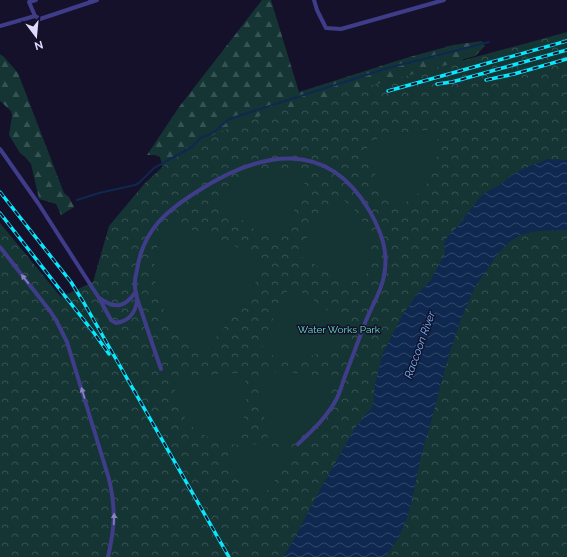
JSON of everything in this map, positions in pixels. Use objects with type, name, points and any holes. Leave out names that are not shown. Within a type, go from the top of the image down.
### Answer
[{"type":"lane","points":[[36,0],[29,1],[35,16],[40,19],[90,1],[98,0]]},
{"type":"lane","points":[[314,0],[326,28],[341,29],[444,0]]},
{"type":"lane","points":[[0,26],[35,16]]},
{"type":"lane","points":[[0,149],[38,203],[99,298],[111,320],[116,323],[126,321],[131,317],[137,298]]},
{"type":"lane","points":[[161,370],[135,293],[136,270],[139,257],[150,233],[167,212],[209,184],[251,164],[289,158],[314,162],[338,174],[355,191],[365,204],[380,232],[385,247],[386,263],[384,277],[380,290],[369,312],[337,398],[316,427],[298,444]]},
{"type":"lane","points":[[0,247],[50,311],[62,330],[67,342],[109,479],[114,501],[113,531],[108,557]]},
{"type":"lane","points":[[99,298],[111,305],[116,305],[129,301],[135,293]]},
{"type":"green space","points":[[262,0],[271,0],[299,92],[406,58],[453,45],[482,41],[485,46],[475,56],[464,59],[456,65],[163,169],[160,157],[155,155],[147,155],[179,107]]},
{"type":"green space","name":"Water Works Park","points":[[567,32],[567,557],[0,557],[0,223],[61,297],[93,282],[109,226],[145,183],[181,150],[217,133],[260,116]]},
{"type":"green space","points":[[0,54],[18,73],[64,193],[69,197],[74,207],[61,215],[56,204],[39,199],[31,164],[20,153],[9,135],[12,116],[11,111],[0,101]]},
{"type":"green space","points":[[436,129],[438,142],[437,155],[435,167],[430,178],[424,188],[415,196],[404,203],[391,208],[372,167],[367,148],[370,141],[392,134]]},
{"type":"green space","points":[[273,168],[290,170],[307,177],[291,218],[280,238],[275,239],[254,229],[218,202],[224,194],[241,178],[255,172]]},
{"type":"green space","points":[[338,196],[349,204],[357,214],[364,224],[368,234],[370,258],[368,270],[363,283],[323,269],[302,257],[300,251],[312,229]]},
{"type":"green space","points":[[168,221],[233,245],[260,260],[262,270],[246,300],[204,352],[188,340],[175,326],[165,311],[158,294],[155,276],[155,258],[160,239]]},
{"type":"green space","points":[[294,288],[315,301],[348,326],[341,337],[321,352],[298,358],[285,358],[261,350],[277,309],[288,290]]},
{"type":"green space","points":[[264,372],[287,372],[332,377],[331,391],[322,414],[315,424],[306,432],[283,442],[269,444],[261,398],[260,377]]},
{"type":"green space","points":[[241,373],[245,378],[246,401],[240,445],[214,440],[203,434],[186,419],[176,396],[174,382],[219,374]]},
{"type":"green space","points":[[259,444],[280,449],[292,457],[262,497],[259,497],[224,459],[240,448]]},
{"type":"water","name":"Raccoon River","points":[[548,159],[567,160],[567,230],[530,232],[514,239],[498,254],[475,288],[460,322],[440,386],[431,423],[422,451],[413,496],[405,523],[392,547],[384,557],[283,557],[355,428],[373,406],[375,384],[383,353],[402,316],[416,295],[431,280],[445,253],[444,244],[446,240],[480,197],[500,185],[509,177]]},
{"type":"waterway","points":[[77,200],[139,183],[154,168],[192,147],[200,138],[213,133],[229,119],[388,68],[489,42]]},
{"type":"railway","points":[[388,91],[567,41]]},
{"type":"railway","points":[[437,84],[452,82],[567,50]]},
{"type":"railway","points":[[486,80],[514,74],[567,59]]},
{"type":"railway","points":[[0,192],[71,282],[229,557]]},
{"type":"railway","points":[[0,213],[109,354]]}]
